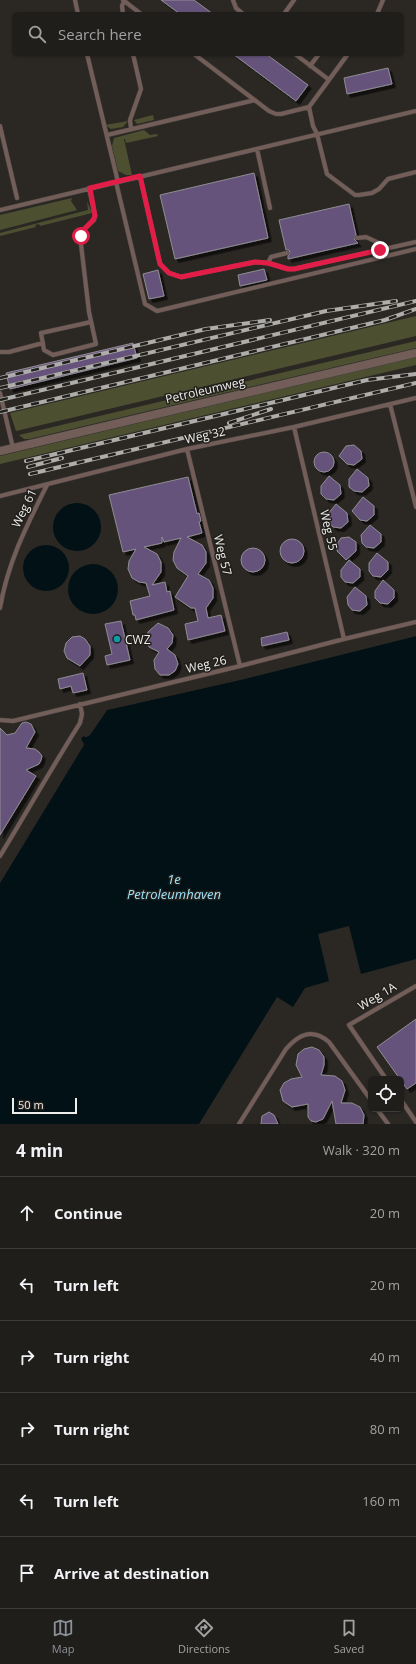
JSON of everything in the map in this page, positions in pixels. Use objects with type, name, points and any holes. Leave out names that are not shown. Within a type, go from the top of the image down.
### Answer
[{"type":"street","name":"Petroleumweg","points":[[0,451],[416,353]]},
{"type":"lane","points":[[74,0],[77,12]]},
{"type":"lane","points":[[123,12],[123,0],[138,12]]},
{"type":"lane","points":[[233,0],[236,8],[241,12]]},
{"type":"lane","points":[[285,12],[294,0]]},
{"type":"lane","points":[[379,12],[383,0]]},
{"type":"lane","points":[[87,56],[145,304],[158,311],[416,249]]},
{"type":"lane","points":[[131,129],[130,120],[141,89],[133,56]]},
{"type":"lane","points":[[197,56],[276,114],[309,107],[328,79],[346,56]]},
{"type":"lane","points":[[298,56],[328,79]]},
{"type":"lane","points":[[310,66],[318,56]]},
{"type":"lane","points":[[107,135],[255,100]]},
{"type":"lane","points":[[309,107],[313,126],[318,134],[327,174],[356,195],[359,196],[372,193],[379,189],[388,179],[416,172]]},
{"type":"lane","points":[[0,210],[416,111]]},
{"type":"lane","points":[[0,126],[17,198]]},
{"type":"lane","points":[[256,149],[270,208]]},
{"type":"lane","points":[[140,176],[160,264],[169,273],[181,277],[255,262],[268,263],[288,269],[294,269],[416,242]]},
{"type":"lane","points":[[90,188],[95,216],[94,220],[82,231],[81,244],[87,303],[96,344],[53,355],[44,350],[41,333],[91,322]]},
{"type":"lane","points":[[357,238],[366,237],[379,243],[380,250]]},
{"type":"lane","points":[[268,263],[271,257],[287,253]]},
{"type":"lane","points":[[0,352],[9,352],[43,343]]},
{"type":"lane","points":[[0,393],[13,448]]},
{"type":"lane","name":"Weg 32","points":[[0,496],[47,486],[187,449],[294,427],[416,398]]},
{"type":"lane","points":[[390,404],[416,507]]},
{"type":"lane","name":"Weg 55","points":[[294,427],[344,639]]},
{"type":"lane","name":"Weg 57","points":[[187,449],[240,666]]},
{"type":"lane","name":"Weg 61","points":[[0,608],[2,587],[18,544],[47,486]]},
{"type":"lane","name":"Weg 26","points":[[0,720],[13,722],[80,704],[416,622]]},
{"type":"lane","points":[[0,856],[36,797],[43,782],[80,723],[82,714],[80,704]]},
{"type":"lane","name":"Weg 1A","points":[[384,1076],[349,1025],[416,986]]},
{"type":"lane","points":[[239,1124],[286,1049],[293,1041],[304,1035],[310,1034],[323,1038],[329,1042],[368,1096]]},
{"type":"lane","points":[[404,1104],[416,1122]]},
{"type":"lane","points":[[379,1112],[388,1124]]},
{"type":"green space","points":[[153,115],[154,120],[137,124],[134,120]]},
{"type":"green space","points":[[128,121],[123,127],[111,129],[105,125]]},
{"type":"green space","points":[[144,130],[150,135],[157,134],[158,136],[126,143],[124,139],[132,175],[126,175],[118,171],[112,146],[114,138]]},
{"type":"green space","points":[[72,198],[71,201],[77,210],[0,230],[0,215]]},
{"type":"green space","points":[[87,201],[92,213],[40,226],[39,224],[35,225],[36,227],[0,236],[0,233],[88,210]]},
{"type":"green space","points":[[416,316],[416,336],[16,431],[10,413]]},
{"type":"green space","points":[[416,341],[416,348],[29,439],[24,439],[19,435]]},
{"type":"green space","points":[[416,357],[416,365],[0,464],[0,456]]},
{"type":"water","points":[[77,503],[86,505],[94,510],[99,518],[101,527],[99,536],[94,544],[86,549],[77,551],[68,549],[60,544],[55,536],[53,527],[55,518],[60,510],[68,505]]},
{"type":"water","points":[[41,545],[51,545],[59,549],[65,555],[69,563],[69,573],[65,581],[59,587],[51,591],[41,591],[33,587],[27,581],[23,573],[23,563],[27,555],[33,549]]},
{"type":"water","points":[[88,564],[98,564],[111,571],[118,584],[118,594],[111,607],[98,614],[88,614],[79,610],[72,603],[68,594],[68,584],[72,575],[79,568]]},
{"type":"water","name":"1e Petroleumhaven","points":[[416,636],[416,959],[361,974],[349,926],[318,934],[329,981],[305,988],[293,1007],[277,997],[199,1124],[0,1124],[0,883],[84,745],[81,739],[83,736],[86,737],[90,735],[107,710],[240,680]]},
{"type":"pier","points":[[416,634],[416,636],[240,680],[107,710],[90,735],[86,737],[83,736],[81,739],[84,744],[0,883],[0,879],[82,744],[79,740],[83,734],[89,733],[106,708],[240,678]]},
{"type":"building","points":[[161,0],[194,0],[210,12],[177,12]]},
{"type":"building","points":[[236,56],[269,56],[308,85],[296,101]]},
{"type":"building","points":[[388,68],[392,84],[347,94],[344,78]]},
{"type":"building","points":[[254,173],[268,238],[175,259],[160,195]]},
{"type":"building","points":[[349,204],[356,235],[354,239],[358,243],[288,259],[290,253],[289,250],[286,250],[279,220]]},
{"type":"building","points":[[264,269],[267,280],[240,286],[238,275]]},
{"type":"building","points":[[158,270],[164,296],[149,299],[143,274]]},
{"type":"building","points":[[133,343],[137,358],[10,389],[6,373]]},
{"type":"building","points":[[354,445],[361,451],[362,459],[354,465],[347,464],[339,456],[346,446]]},
{"type":"building","points":[[324,452],[331,455],[334,462],[331,469],[324,472],[317,469],[314,462],[317,455]]},
{"type":"building","points":[[357,469],[368,478],[369,486],[362,492],[354,491],[349,487],[349,479]]},
{"type":"building","points":[[329,476],[340,485],[341,494],[334,500],[326,499],[321,494],[321,486]]},
{"type":"building","points":[[188,477],[197,514],[199,513],[201,521],[199,522],[202,533],[187,537],[202,545],[206,552],[206,563],[198,574],[209,580],[213,588],[213,598],[206,608],[208,618],[221,615],[225,631],[188,640],[185,624],[198,621],[195,608],[191,608],[175,597],[188,576],[177,568],[173,560],[174,552],[181,538],[164,542],[162,537],[162,543],[144,547],[157,554],[161,562],[161,572],[152,585],[165,582],[167,592],[170,591],[174,610],[136,620],[135,615],[133,615],[130,601],[150,596],[146,583],[139,582],[132,578],[128,569],[129,561],[136,549],[123,552],[109,495]]},
{"type":"building","points":[[363,497],[374,506],[374,515],[367,521],[360,520],[352,511]]},
{"type":"building","points":[[336,504],[347,513],[348,522],[341,528],[333,527],[329,522],[328,514]]},
{"type":"building","points":[[370,525],[381,534],[381,542],[374,548],[366,547],[362,543],[361,535]]},
{"type":"building","points":[[349,537],[356,542],[356,551],[346,560],[337,551],[337,544],[341,538]]},
{"type":"building","points":[[292,539],[300,543],[304,551],[300,559],[292,563],[284,559],[280,551],[284,543]]},
{"type":"building","points":[[253,548],[261,552],[265,560],[261,568],[253,572],[245,568],[241,560],[245,552]]},
{"type":"building","points":[[377,553],[388,562],[388,570],[381,577],[373,576],[369,571],[369,563]]},
{"type":"building","points":[[349,560],[360,569],[360,577],[353,583],[345,582],[341,577],[341,570]]},
{"type":"building","points":[[383,580],[394,590],[394,598],[388,604],[380,603],[375,598],[375,591]]},
{"type":"building","points":[[355,587],[366,596],[367,605],[360,611],[352,610],[348,605],[347,597]]},
{"type":"building","name":"CWZ","points":[[121,621],[130,660],[107,665],[105,656],[112,654],[105,624]]},
{"type":"building","points":[[158,623],[168,628],[173,635],[172,643],[167,649],[175,655],[178,664],[175,671],[169,675],[160,675],[155,669],[154,660],[159,652],[149,647],[147,640],[148,632]]},
{"type":"building","points":[[287,632],[289,640],[262,646],[261,638]]},
{"type":"building","points":[[80,636],[85,639],[90,646],[90,655],[80,666],[67,658],[64,651],[66,643],[72,637]]},
{"type":"building","points":[[83,673],[87,690],[73,693],[71,686],[60,689],[58,679]]},
{"type":"building","points":[[26,722],[31,724],[35,732],[26,748],[35,749],[42,756],[39,764],[26,770],[36,776],[0,835],[0,728],[7,735],[15,733],[22,723]]},
{"type":"building","points":[[416,1019],[416,1083],[407,1089],[404,1085],[404,1076],[398,1076],[377,1047]]},
{"type":"building","points":[[312,1047],[319,1050],[324,1057],[324,1065],[321,1075],[335,1076],[342,1081],[345,1090],[341,1103],[352,1103],[360,1107],[364,1115],[363,1124],[336,1124],[332,1101],[323,1119],[316,1122],[311,1121],[308,1117],[308,1104],[292,1107],[283,1101],[280,1090],[284,1083],[291,1079],[302,1077],[296,1065],[298,1054],[304,1049]]},
{"type":"building","points":[[269,1112],[274,1115],[278,1124],[261,1124],[262,1116]]},
{"type":"railway","points":[[0,388],[326,311],[396,301]]},
{"type":"railway","points":[[0,400],[416,301]]},
{"type":"railway","points":[[0,412],[385,320],[416,309]]},
{"type":"railway","points":[[0,378],[206,329],[270,320]]},
{"type":"railway","points":[[26,461],[367,380],[416,374]]},
{"type":"railway","points":[[30,474],[416,383]]},
{"type":"railway","points":[[229,423],[271,409]]},
{"type":"railway","points":[[28,467],[62,458]]},
{"type":"place","name":"CWZ","points":[[117,639]]},
{"type":"route","points":[[81,236],[82,231],[94,220],[95,216],[90,188],[140,176],[160,264],[164,269],[175,276],[187,277],[255,262],[268,263],[288,269],[294,269],[380,250]]}]
